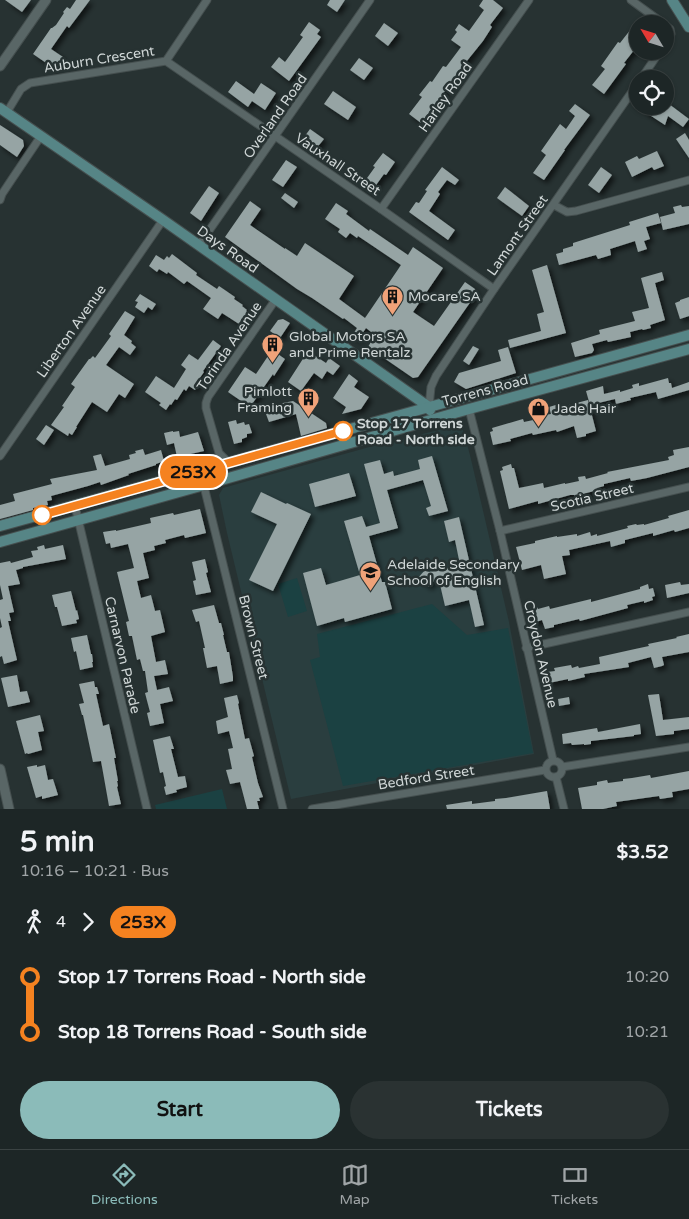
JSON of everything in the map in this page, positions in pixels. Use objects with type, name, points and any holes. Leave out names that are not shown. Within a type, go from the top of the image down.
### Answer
[{"type":"main road","points":[[672,0],[689,27]]},
{"type":"main road","name":"Days Road","points":[[4,110],[429,407]]},
{"type":"main road","name":"Torrens Road","points":[[0,526],[689,336]]},
{"type":"main road","name":"Torrens Road","points":[[0,542],[432,419],[689,349]]},
{"type":"main road","points":[[429,407],[432,419]]},
{"type":"street","points":[[0,66],[46,0]]},
{"type":"street","name":"Auburn Crescent","points":[[4,110],[21,89],[30,83],[166,61],[208,0]]},
{"type":"street","name":"Overland Road","points":[[199,246],[370,0]]},
{"type":"street","name":"Harley Road","points":[[381,209],[529,0]]},
{"type":"street","points":[[631,0],[652,15]]},
{"type":"street","name":"Vauxhall Street","points":[[166,61],[494,289]]},
{"type":"street","name":"Lamont Street","points":[[429,407],[431,387],[436,376],[494,289],[629,96]]},
{"type":"street","points":[[0,200],[41,136]]},
{"type":"street","points":[[554,205],[567,212],[576,211],[689,180]]},
{"type":"street","name":"Liberton Avenue","points":[[0,456],[163,220]]},
{"type":"street","name":"Torinda Avenue","points":[[228,462],[219,453],[206,403],[208,397],[276,299]]},
{"type":"street","name":"Croydon Avenue","points":[[469,409],[500,531],[552,760]]},
{"type":"street","name":"Brown Street","points":[[200,470],[283,809]]},
{"type":"street","name":"Scotia Street","points":[[500,531],[689,487]]},
{"type":"street","name":"Carnarvon Parade","points":[[75,506],[147,809]]},
{"type":"street","points":[[526,648],[689,612]]},
{"type":"street","points":[[562,767],[689,747]]},
{"type":"street","points":[[552,760],[559,762],[562,767],[561,772],[556,777],[548,775],[545,770],[546,764],[552,760]]},
{"type":"street","points":[[0,769],[9,809]]},
{"type":"street","name":"Bedford Street","points":[[312,809],[545,770]]},
{"type":"street","points":[[556,777],[564,809]]},
{"type":"shaded area","name":"Adelaide Secondary School of English","points":[[459,425],[462,427],[470,455],[509,622],[534,754],[291,799],[219,495],[223,488],[373,446]]},
{"type":"shaded area","points":[[297,578],[307,611],[288,617],[278,584]]},
{"type":"shaded area","points":[[432,604],[467,635],[508,628],[533,753],[343,786],[310,660],[320,657],[317,634]]},
{"type":"shaded area","points":[[222,789],[227,809],[156,809],[155,805]]},
{"type":"building","points":[[5,0],[31,0],[22,12]]},
{"type":"building","points":[[76,0],[90,0],[69,28],[67,26],[51,49],[63,57],[55,69],[33,54],[51,28],[56,25],[63,12],[67,7],[70,9]]},
{"type":"building","points":[[330,0],[345,0],[337,12],[327,5]]},
{"type":"building","points":[[483,0],[493,0],[503,8],[490,25],[492,27],[483,41],[458,72],[435,107],[421,123],[409,114],[422,97],[419,95],[430,81],[432,82],[443,66],[446,67],[461,47],[451,40],[457,32],[455,30],[459,24],[469,31],[484,10],[479,6]]},
{"type":"building","points":[[309,22],[320,30],[317,34],[321,37],[289,81],[271,67],[279,57],[285,62],[303,37],[300,35]]},
{"type":"building","points":[[384,23],[398,33],[388,46],[375,36]]},
{"type":"building","points":[[629,32],[629,57],[624,63],[626,64],[604,94],[592,85],[605,69],[601,66],[618,42],[620,43]]},
{"type":"building","points":[[359,58],[373,68],[364,80],[350,70]]},
{"type":"building","points":[[236,81],[254,94],[261,83],[276,93],[265,110],[252,101],[248,107],[228,92]]},
{"type":"building","points":[[333,91],[356,107],[348,120],[324,104]]},
{"type":"building","points":[[575,104],[590,115],[544,180],[533,173],[546,155],[541,151],[560,124],[566,129],[575,116],[569,111]]},
{"type":"building","points":[[674,108],[689,119],[683,127],[668,116],[665,125],[650,115],[674,115]]},
{"type":"building","points":[[0,125],[23,140],[24,146],[17,157],[0,145]]},
{"type":"building","points":[[310,129],[324,139],[315,150],[302,140]]},
{"type":"building","points":[[685,133],[689,140],[689,158],[676,139]]},
{"type":"building","points":[[657,151],[664,166],[654,170],[652,167],[632,177],[625,162],[637,156],[639,159]]},
{"type":"building","points":[[383,153],[395,162],[371,192],[362,185]]},
{"type":"building","points":[[286,160],[297,167],[283,187],[272,180]]},
{"type":"building","points":[[442,167],[459,180],[455,185],[447,180],[438,192],[440,194],[429,211],[455,230],[448,240],[409,212],[416,202],[419,203],[427,191],[425,190]]},
{"type":"building","points":[[601,167],[612,175],[599,193],[588,185]]},
{"type":"building","points":[[209,186],[219,193],[201,221],[190,213]]},
{"type":"building","points":[[505,187],[529,206],[522,216],[497,198]]},
{"type":"building","points":[[285,193],[298,202],[294,208],[281,198]]},
{"type":"building","points":[[250,201],[261,209],[250,225],[297,256],[305,243],[354,276],[339,299],[365,318],[401,265],[358,236],[357,238],[350,233],[346,238],[338,232],[340,229],[325,219],[336,203],[348,211],[346,214],[369,231],[370,229],[408,255],[413,247],[443,268],[413,312],[434,326],[465,282],[475,289],[476,294],[418,377],[413,378],[368,347],[375,335],[366,328],[358,340],[352,336],[357,328],[297,289],[225,237]]},
{"type":"building","points":[[681,205],[682,207],[689,206],[689,224],[663,230],[660,217],[675,213],[673,207]]},
{"type":"building","points":[[658,213],[661,223],[646,227],[650,239],[644,241],[647,249],[638,252],[635,241],[610,249],[611,255],[598,259],[596,255],[559,265],[556,254],[563,252],[563,249],[573,246],[573,243],[630,225],[629,222]]},
{"type":"building","points":[[172,254],[197,273],[196,275],[217,289],[219,286],[235,297],[234,299],[243,305],[250,314],[246,321],[242,318],[239,324],[222,313],[218,319],[203,309],[211,298],[187,281],[184,284],[168,272],[167,274],[159,269],[157,272],[149,266],[156,255],[164,260]]},
{"type":"building","points":[[547,265],[566,333],[510,348],[508,340],[541,331],[537,314],[544,312],[532,270]]},
{"type":"building","points":[[662,272],[664,280],[655,283],[665,320],[650,325],[651,328],[630,332],[631,337],[592,344],[594,350],[592,353],[575,357],[571,343],[600,334],[599,330],[635,321],[632,312],[649,308],[641,278]]},
{"type":"building","points":[[140,294],[156,304],[152,310],[148,307],[144,313],[135,307],[138,302],[135,301]]},
{"type":"building","points":[[689,297],[689,316],[680,319],[675,303]]},
{"type":"building","points":[[125,311],[135,317],[124,335],[136,347],[130,355],[119,347],[106,365],[134,384],[125,398],[119,394],[107,412],[92,402],[72,435],[69,433],[68,436],[51,425],[75,387],[71,384],[89,359],[93,356],[95,358],[111,336],[109,334]]},
{"type":"building","points":[[283,319],[290,323],[280,338],[270,331],[278,320]]},
{"type":"building","points":[[213,340],[221,346],[203,371],[195,390],[189,386],[186,391],[184,389],[177,400],[175,399],[166,410],[159,405],[161,403],[145,392],[156,376],[174,388],[186,369],[181,365],[189,354],[198,360]]},
{"type":"building","points":[[473,346],[479,349],[469,365],[463,361]]},
{"type":"building","points":[[508,347],[516,373],[466,389],[454,382],[459,373],[501,361],[498,350]]},
{"type":"building","points":[[272,350],[285,359],[250,407],[228,392],[245,367],[256,374]]},
{"type":"building","points":[[308,351],[326,363],[329,358],[340,366],[333,375],[327,371],[322,379],[314,373],[301,391],[288,382]]},
{"type":"building","points":[[349,374],[358,381],[354,387],[369,397],[361,409],[342,414],[346,407],[333,398]]},
{"type":"building","points":[[668,378],[672,388],[689,382],[689,390],[658,399],[656,392],[630,398],[631,400],[616,404],[615,399],[590,405],[586,391],[603,386],[604,394],[620,390],[620,392],[633,388],[632,385],[639,383],[639,386]]},
{"type":"building","points":[[588,400],[596,431],[586,434],[586,436],[577,438],[574,426],[557,432],[556,430],[533,435],[532,433],[493,445],[490,432],[493,431],[492,428],[523,419],[524,422],[538,419],[538,416],[551,414],[549,407],[559,404],[560,407]]},
{"type":"building","name":"Pimlott Framing","points":[[293,401],[326,423],[327,428],[301,436],[296,414],[269,422],[266,414],[273,405]]},
{"type":"building","points":[[236,420],[237,424],[244,422],[245,425],[249,424],[252,433],[247,434],[247,437],[242,439],[242,442],[234,444],[228,422]]},
{"type":"building","points":[[46,425],[54,430],[44,445],[36,439]]},
{"type":"building","points":[[179,431],[180,437],[198,432],[204,451],[177,457],[174,443],[167,445],[164,433]]},
{"type":"building","points":[[689,447],[689,467],[647,478],[631,481],[630,478],[604,484],[604,486],[597,488],[598,490],[538,504],[538,501],[509,509],[500,471],[503,470],[502,467],[511,464],[512,468],[514,468],[519,488],[543,483],[544,488],[579,481],[578,477],[585,476],[586,479],[607,472],[669,460],[668,457],[674,455],[673,450]]},
{"type":"building","points":[[143,449],[145,455],[161,450],[164,461],[101,485],[100,482],[51,496],[52,500],[47,501],[48,505],[0,519],[0,505],[15,501],[13,494],[52,484],[50,479],[97,470],[93,456],[101,454],[105,466],[130,459],[129,455]]},
{"type":"building","points":[[432,456],[448,511],[429,516],[426,508],[431,506],[423,480],[387,490],[398,528],[369,536],[392,609],[345,622],[344,618],[317,626],[303,573],[321,568],[326,585],[360,575],[344,521],[362,516],[366,527],[380,523],[364,464],[380,460],[384,474],[393,471],[394,476],[420,469],[418,460]]},
{"type":"building","points":[[349,473],[356,496],[315,507],[309,484]]},
{"type":"building","points":[[261,492],[311,514],[273,591],[249,580],[277,524],[251,512]]},
{"type":"building","points":[[200,509],[206,533],[185,538],[184,535],[165,540],[166,543],[154,546],[155,550],[143,553],[149,578],[137,581],[141,598],[151,595],[155,611],[160,610],[165,632],[151,636],[156,662],[165,660],[168,674],[154,676],[157,690],[169,687],[173,701],[160,704],[164,723],[150,726],[147,713],[150,712],[145,693],[148,692],[145,671],[143,671],[140,659],[137,660],[132,636],[129,636],[126,622],[129,621],[117,572],[134,568],[128,544],[111,548],[110,543],[106,544],[103,532],[151,523],[150,518]]},
{"type":"building","points":[[689,510],[689,528],[653,536],[653,533],[625,540],[625,543],[611,547],[610,541],[569,550],[570,555],[562,556],[566,574],[544,579],[541,565],[522,570],[516,547],[557,536],[577,534],[577,536],[590,532],[591,536],[597,534],[597,536],[628,528],[627,526],[644,525],[669,518],[668,516]]},
{"type":"building","points":[[459,517],[484,625],[475,627],[469,600],[445,606],[438,576],[429,587],[418,578],[425,570],[429,572],[460,565],[455,540],[449,542],[444,521]]},
{"type":"building","points":[[44,545],[45,549],[63,545],[66,559],[16,570],[20,584],[8,586],[14,612],[9,613],[11,621],[8,621],[17,660],[4,664],[2,656],[0,657],[0,628],[2,627],[0,600],[3,599],[0,585],[0,563],[10,561],[11,563],[33,557],[31,551],[38,550],[37,547]]},
{"type":"building","points":[[205,559],[208,572],[206,573],[211,592],[196,595],[193,581],[196,580],[192,562]]},
{"type":"building","points":[[680,582],[681,585],[689,584],[689,593],[667,598],[665,585]]},
{"type":"building","points":[[648,584],[649,589],[653,588],[655,596],[652,597],[653,600],[627,605],[628,608],[580,621],[579,619],[554,625],[554,627],[545,629],[542,620],[533,623],[530,609],[549,606],[550,609],[591,599],[591,602],[640,589],[640,587]]},
{"type":"building","points":[[71,591],[79,619],[76,620],[77,623],[62,626],[52,595]]},
{"type":"building","points":[[214,605],[219,623],[221,623],[227,652],[229,652],[233,677],[233,681],[220,684],[217,666],[207,668],[199,621],[196,622],[192,610]]},
{"type":"building","points":[[689,634],[689,652],[662,657],[664,665],[662,666],[654,668],[651,657],[628,663],[629,667],[584,674],[585,677],[549,683],[547,672],[555,671],[554,668],[571,665],[572,668],[578,666],[579,668],[600,664],[599,657],[649,646],[648,644]]},
{"type":"building","points":[[87,635],[93,667],[80,670],[71,638]]},
{"type":"building","points":[[17,675],[20,692],[27,691],[30,702],[8,707],[1,678]]},
{"type":"building","points":[[94,681],[99,694],[96,694],[103,726],[109,724],[116,758],[114,758],[118,781],[117,787],[121,804],[109,806],[101,761],[93,762],[79,704],[84,703],[79,684]]},
{"type":"building","points":[[659,694],[663,720],[689,717],[689,729],[674,731],[674,734],[656,736],[648,695]]},
{"type":"building","points":[[237,695],[245,739],[249,738],[258,783],[263,797],[259,798],[260,801],[257,801],[259,809],[247,809],[240,782],[230,784],[226,770],[232,769],[228,749],[233,748],[229,731],[218,734],[216,721],[228,717],[224,698]]},
{"type":"building","points":[[569,697],[570,704],[559,706],[558,699]]},
{"type":"building","points":[[40,715],[44,731],[38,732],[42,750],[25,754],[16,721]]},
{"type":"building","points":[[640,724],[641,734],[634,736],[591,741],[591,744],[584,745],[563,744],[562,734],[597,728],[598,732]]},
{"type":"building","points":[[170,736],[174,749],[171,749],[178,777],[185,776],[187,787],[166,795],[163,772],[160,773],[153,740]]},
{"type":"building","points":[[37,765],[37,767],[45,765],[48,780],[53,779],[58,795],[42,799],[42,796],[36,798],[27,767]]},
{"type":"building","points":[[689,771],[689,789],[672,792],[673,797],[660,799],[659,796],[616,802],[617,806],[603,809],[582,809],[578,788],[597,785],[597,782],[607,780],[608,783],[650,775],[651,778]]},
{"type":"building","points":[[547,791],[550,809],[447,809],[446,805],[472,801],[472,804],[495,801],[495,799]]},
{"type":"bus line","name":"253X","points":[[42,515],[343,431]]},
{"type":"place","name":"Mocare SA","points":[[392,315]]},
{"type":"place","name":"Global Motors SA and Prime Rentalz","points":[[273,363]]},
{"type":"place","name":"Pimlott Framing","points":[[308,418]]},
{"type":"place","name":"Jade Hair","points":[[538,427]]},
{"type":"place","name":"Stop 17 Torrens Road - North side","points":[[343,431]]},
{"type":"place","name":"Adelaide Secondary School of English","points":[[371,591]]}]
